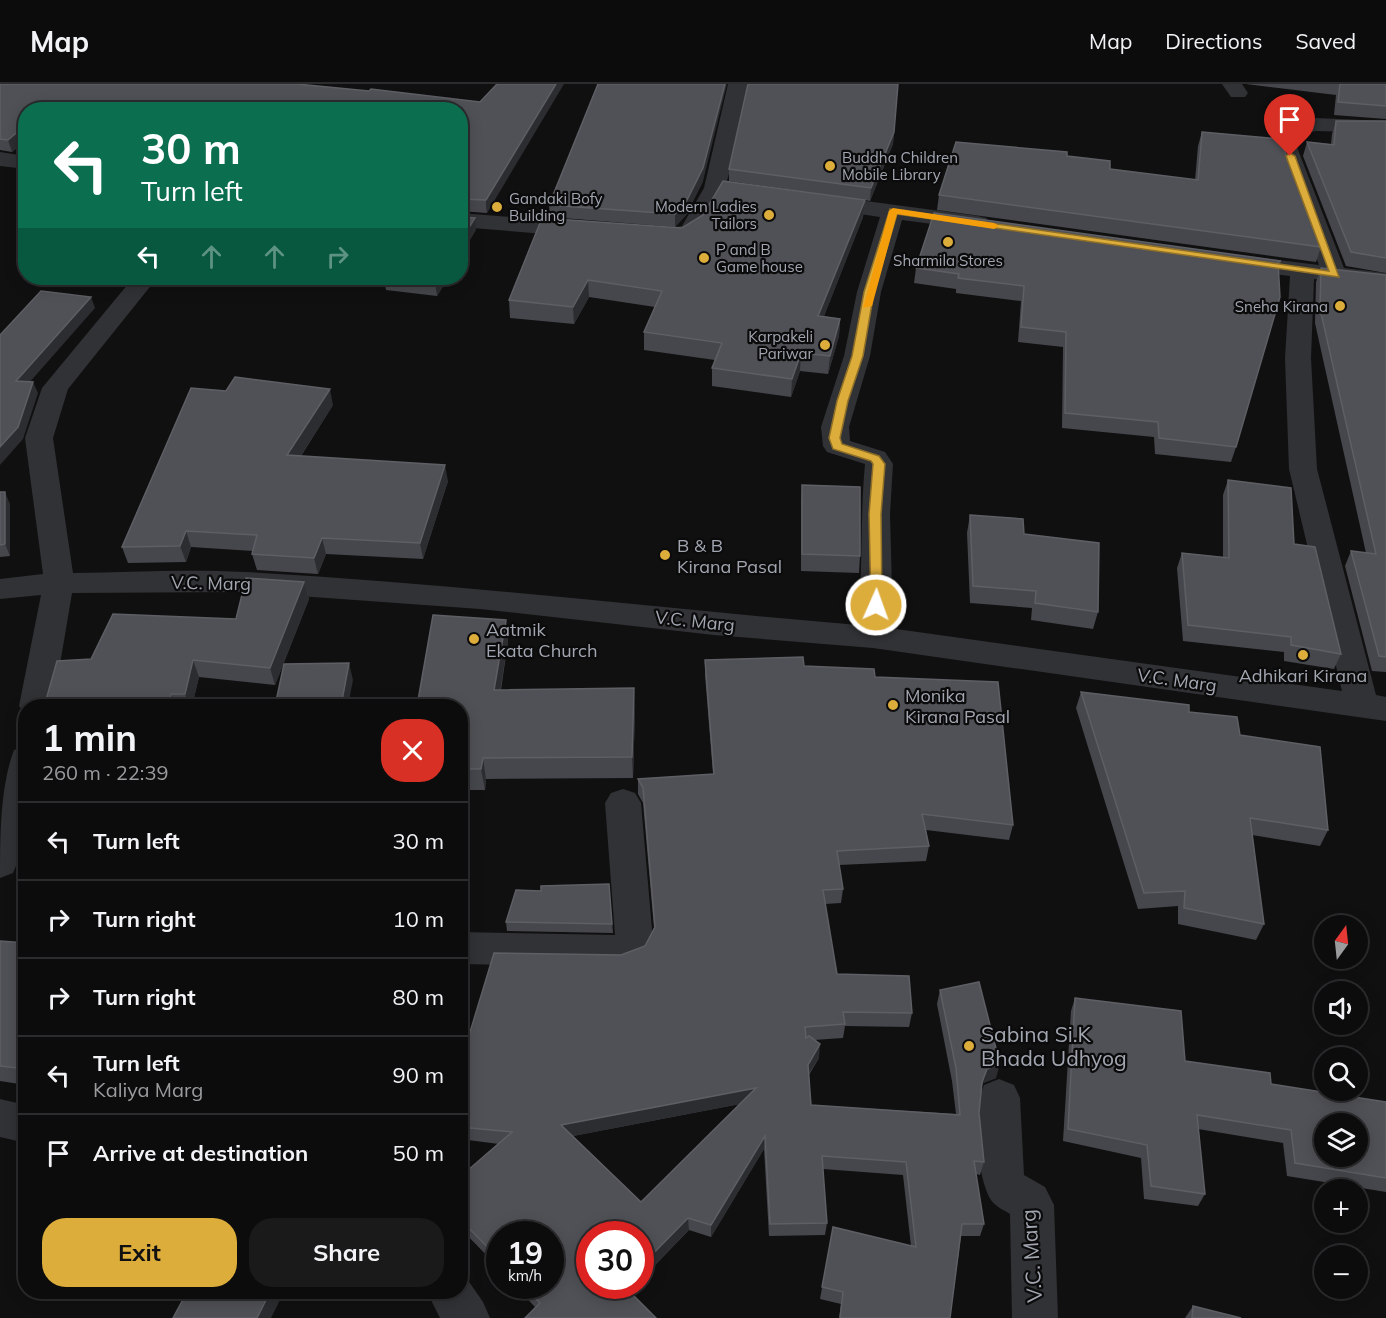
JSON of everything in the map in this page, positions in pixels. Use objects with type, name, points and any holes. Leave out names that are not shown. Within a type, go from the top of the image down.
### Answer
[{"type":"street","points":[[638,234],[681,236],[691,231],[726,190],[738,84]]},
{"type":"street","points":[[1335,275],[1282,135],[1289,128],[1312,125],[1386,127]]},
{"type":"street","points":[[0,159],[18,162]]},
{"type":"street","points":[[804,199],[998,226]]},
{"type":"street","points":[[873,637],[877,588],[875,514],[879,464],[875,458],[837,446],[835,438],[840,410],[857,356],[869,292],[893,211]]},
{"type":"street","points":[[468,221],[602,231]]},
{"type":"street","points":[[1208,258],[1302,272],[1386,280]]},
{"type":"street","points":[[1302,272],[1298,358],[1303,469],[1374,708]]},
{"type":"street","points":[[37,699],[59,582],[39,438],[55,388],[139,285]]},
{"type":"street","name":"V.C. Marg","points":[[0,589],[59,582],[254,583],[480,598],[873,637],[1374,708]]},
{"type":"street","points":[[0,863],[11,832],[18,798]]},
{"type":"street","points":[[468,948],[622,951],[631,948],[634,941],[623,803]]},
{"type":"street","name":"V.C. Marg","points":[[999,1098],[1004,1179],[1011,1191],[1029,1200],[1032,1205],[1035,1318]]},
{"type":"street","points":[[0,1118],[18,1122]]},
{"type":"street","points":[[454,1299],[467,1318]]},
{"type":"building","points":[[0,84],[297,84],[369,91],[371,89],[480,102],[497,84],[556,84],[486,200],[468,199],[468,102],[18,102],[18,132],[8,140],[0,139]]},
{"type":"building","points":[[598,84],[725,84],[703,168],[686,202],[675,214],[549,205]]},
{"type":"building","points":[[748,84],[898,84],[894,132],[871,188],[729,169]]},
{"type":"building","points":[[1340,84],[1386,84],[1386,106],[1338,102]]},
{"type":"building","points":[[1336,121],[1386,121],[1386,258],[1351,252],[1307,142],[1334,145]]},
{"type":"building","points":[[1202,132],[1280,139],[1321,247],[939,195],[956,142],[1067,152],[1067,156],[1110,161],[1110,169],[1198,180]]},
{"type":"building","points":[[723,181],[865,200],[818,316],[840,319],[830,356],[801,353],[792,379],[712,368],[722,343],[644,332],[662,291],[588,280],[573,307],[509,300],[542,218],[682,228],[703,215]]},
{"type":"building","points":[[934,213],[1281,261],[1278,262],[1280,297],[1236,447],[1159,438],[1158,422],[1065,413],[1066,332],[1021,327],[1024,286],[958,278],[959,274],[916,268]]},
{"type":"building","points":[[468,218],[475,218],[468,229]]},
{"type":"building","points":[[1321,268],[1386,275],[1386,657],[1379,656],[1351,551],[1376,554],[1320,309]]},
{"type":"building","points":[[41,291],[91,297],[16,381],[33,382],[18,427],[0,447],[0,335]]},
{"type":"building","points":[[235,377],[330,389],[287,455],[445,465],[420,543],[322,538],[314,558],[252,554],[257,535],[186,531],[180,546],[122,547],[191,388],[226,391]]},
{"type":"building","points":[[1228,480],[1291,488],[1294,544],[1315,547],[1341,654],[1291,645],[1291,637],[1188,625],[1182,553],[1229,558]]},
{"type":"building","points":[[802,485],[860,487],[860,556],[802,554]]},
{"type":"building","points":[[0,492],[5,492],[5,544],[0,545]]},
{"type":"building","points":[[970,515],[1023,519],[1024,534],[1099,543],[1098,612],[1035,603],[1036,591],[973,586]]},
{"type":"building","points":[[246,578],[304,582],[270,668],[193,660],[185,694],[171,694],[170,699],[46,699],[57,661],[91,659],[113,614],[236,619]]},
{"type":"building","points":[[433,615],[506,620],[494,690],[634,688],[632,757],[483,758],[481,769],[468,769],[468,699],[418,699]]},
{"type":"building","points":[[803,657],[804,666],[874,669],[875,677],[998,682],[1013,825],[922,814],[929,846],[837,851],[843,889],[823,890],[837,974],[909,976],[912,1013],[843,1012],[845,1024],[805,1027],[806,1038],[809,1036],[820,1044],[808,1065],[811,1105],[960,1115],[956,1068],[940,990],[979,982],[1000,1064],[987,1069],[982,1082],[979,1113],[984,1162],[974,1161],[984,1224],[962,1224],[950,1318],[840,1318],[843,1292],[822,1287],[833,1227],[916,1247],[906,1162],[822,1156],[827,1223],[770,1224],[765,1136],[711,1225],[688,1218],[654,1253],[654,1221],[576,1221],[576,1299],[637,1299],[656,1318],[525,1318],[540,1303],[536,1299],[564,1299],[564,1221],[486,1221],[486,1246],[468,1227],[468,1170],[512,1132],[468,1128],[468,1039],[494,953],[621,955],[645,946],[655,927],[643,788],[638,779],[714,774],[705,660]],"holes":[[[756,1088],[641,1202],[561,1125]]]},
{"type":"building","points":[[349,663],[342,699],[276,699],[284,664]]},
{"type":"building","points":[[1081,692],[1189,705],[1189,712],[1237,717],[1240,735],[1320,747],[1328,830],[1250,818],[1264,924],[1184,908],[1185,891],[1144,893]]},
{"type":"building","points":[[609,884],[612,924],[506,922],[516,890],[541,891],[541,886]]},
{"type":"building","points":[[0,941],[18,942],[18,1068],[0,1066]]},
{"type":"building","points":[[1075,998],[1181,1011],[1185,1061],[1270,1073],[1271,1084],[1314,1091],[1314,1101],[1368,1101],[1368,1099],[1386,1102],[1386,1178],[1319,1167],[1368,1167],[1368,1113],[1314,1113],[1314,1166],[1295,1163],[1291,1130],[1197,1115],[1205,1194],[1151,1186],[1147,1145],[1068,1129]]},
{"type":"building","points":[[183,1299],[266,1299],[257,1318],[173,1318]]},
{"type":"building","points":[[1193,1306],[1241,1318],[1192,1318]]},
{"type":"slow traffic","points":[[866,306],[893,211],[994,226]]},
{"type":"place","name":"Buddha Children Mobile Library","points":[[830,166]]},
{"type":"place","name":"Gandaki Bofy Building","points":[[497,207]]},
{"type":"place","name":"Modern Ladies Tailors","points":[[769,215]]},
{"type":"place","name":"Sharmila Stores","points":[[948,242]]},
{"type":"place","name":"P and B Game house","points":[[704,258]]},
{"type":"place","name":"Sneha Kirana","points":[[1340,306]]},
{"type":"place","name":"Karpakeli Pariwar","points":[[825,345]]},
{"type":"place","name":"B & B Kirana Pasal","points":[[665,555]]},
{"type":"place","name":"Aatmik Ekata Church","points":[[474,639]]},
{"type":"place","name":"Adhikari Kirana","points":[[1303,655]]},
{"type":"place","name":"Monika Kirana Pasal","points":[[893,705]]},
{"type":"place","name":"Sabina Si.K Bhada Udhyog","points":[[969,1046]]},
{"type":"route","points":[[876,605],[875,514],[879,464],[875,458],[837,446],[835,427],[857,356],[869,292],[893,211],[1335,275],[1290,156]]}]
